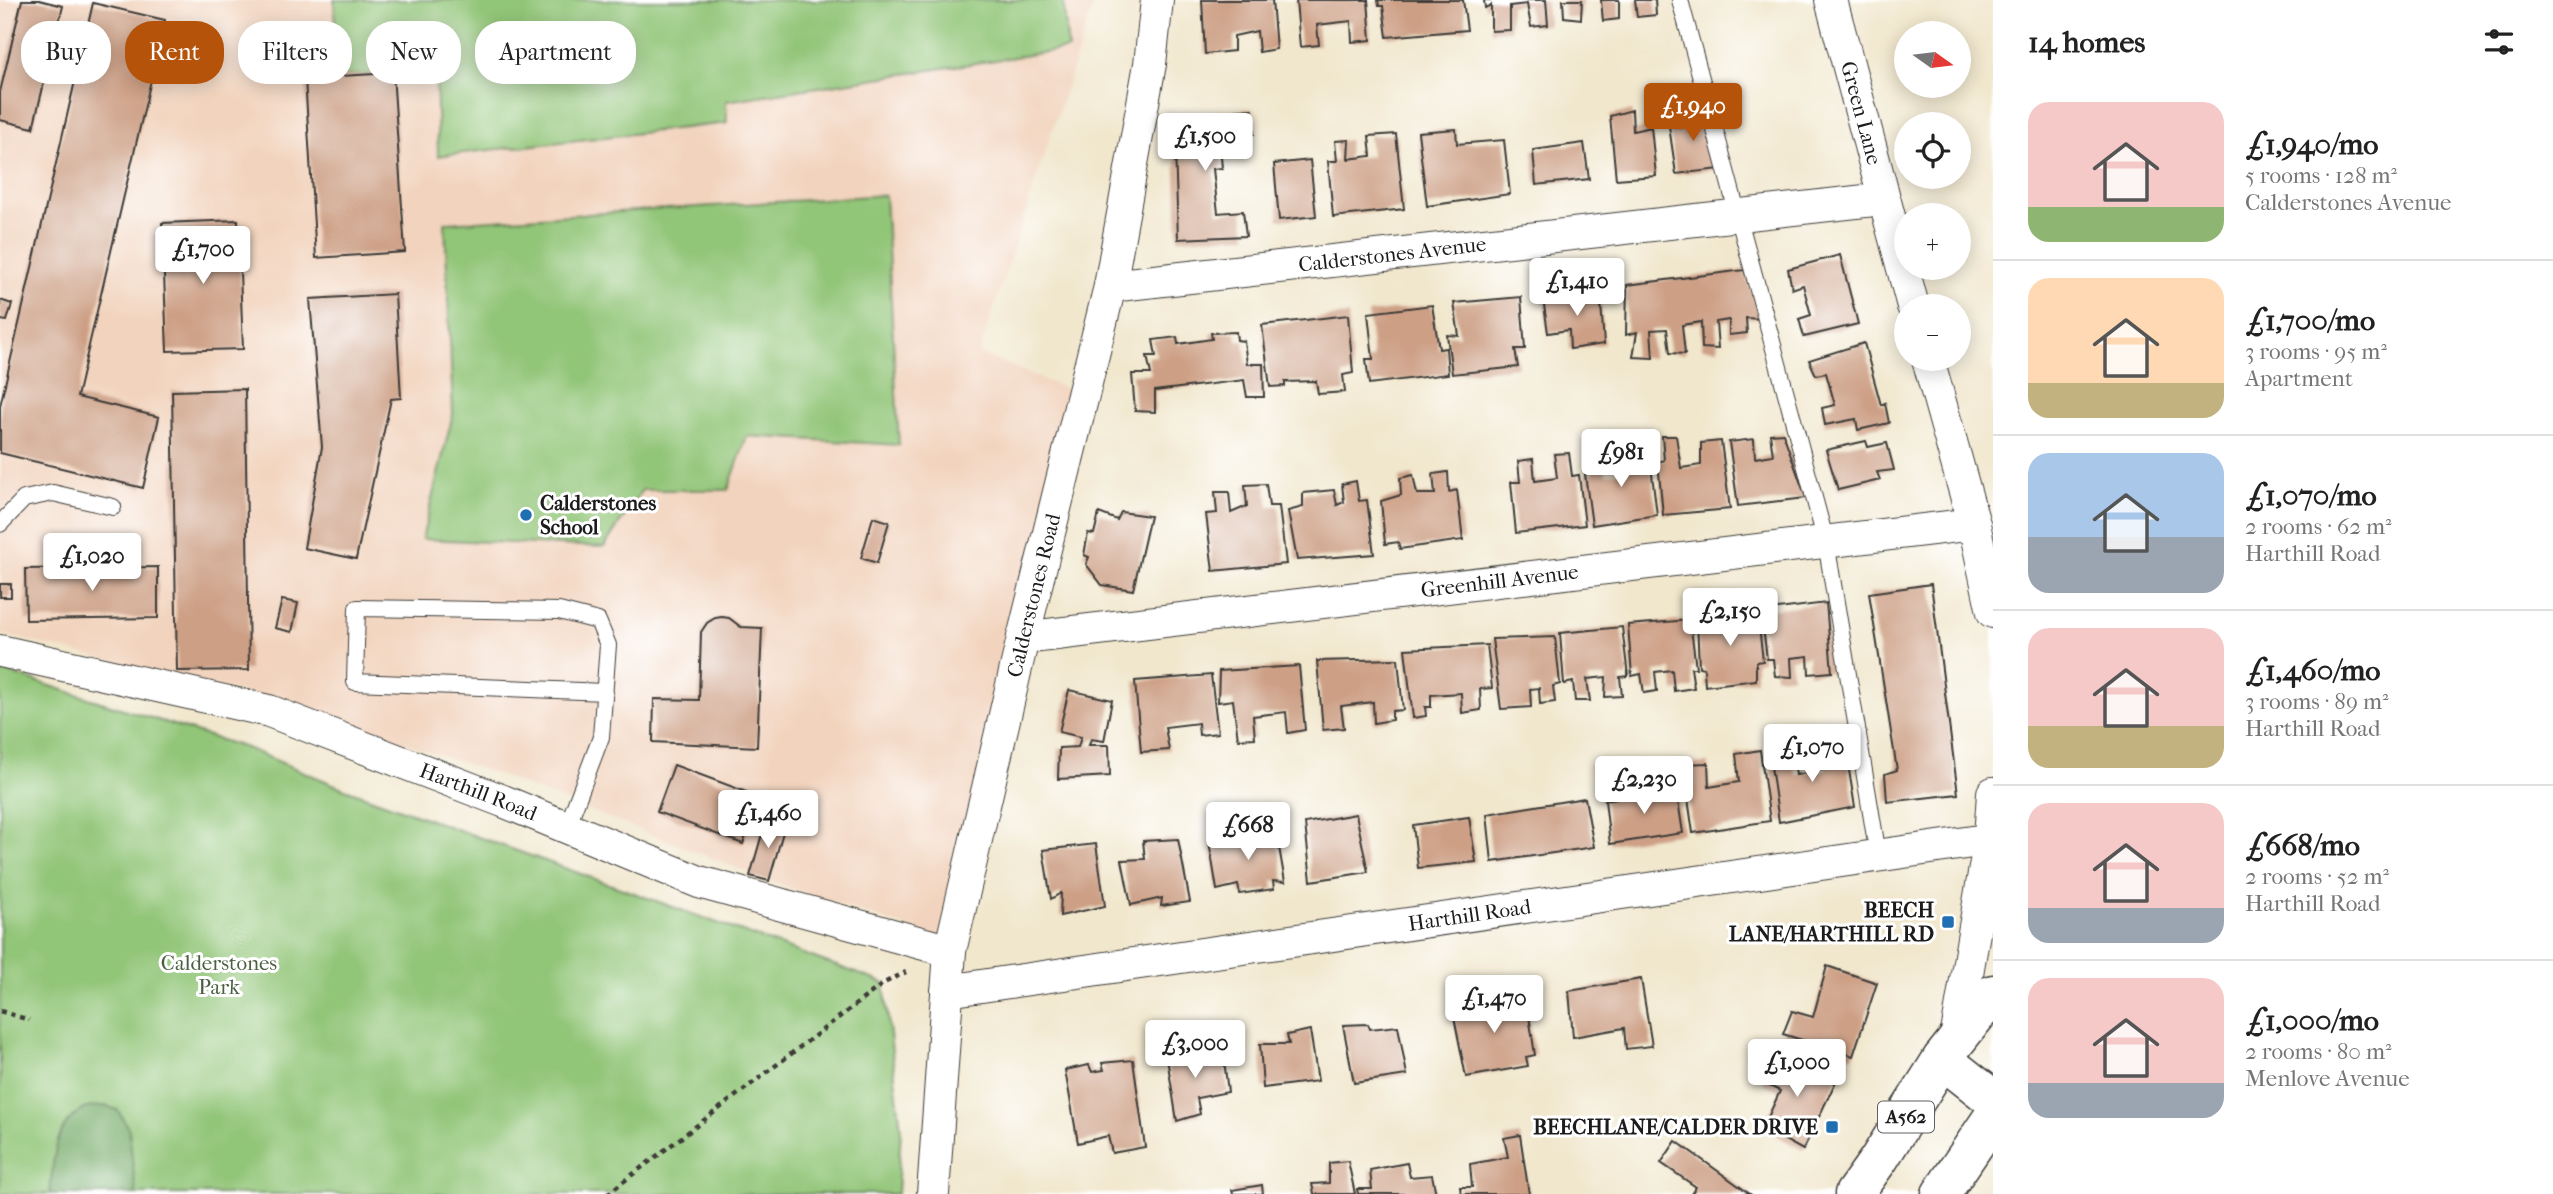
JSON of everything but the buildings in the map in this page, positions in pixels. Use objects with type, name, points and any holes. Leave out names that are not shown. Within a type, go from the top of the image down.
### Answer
[{"type":"highway","name":"A562","points":[[1854,1194],[1949,1049],[1993,994]]},
{"type":"highway","points":[[1949,1049],[1993,1099]]},
{"type":"highway","points":[[1941,1194],[1993,1117]]},
{"type":"street","name":"Calderstones Road","points":[[933,1194],[950,951],[1023,638],[1110,285],[1150,64],[1157,0]]},
{"type":"street","name":"Green Lane","points":[[1831,0],[1910,294]]},
{"type":"street","name":"Calderstones Avenue","points":[[1110,285],[1883,199]]},
{"type":"street","points":[[1931,371],[1974,524],[1993,612]]},
{"type":"street","name":"Greenhill Avenue","points":[[1023,638],[1974,524]]},
{"type":"street","name":"Harthill Road","points":[[0,651],[269,711],[567,827],[699,882],[950,951]]},
{"type":"street","points":[[1949,1049],[1992,839],[1993,793]]},
{"type":"street","name":"Harthill Road","points":[[947,991],[1992,839]]},
{"type":"lane","points":[[1680,0],[1826,542],[1878,855]]},
{"type":"lane","points":[[0,524],[24,499],[53,493],[113,507]]},
{"type":"lane","points":[[567,827],[601,737],[608,645],[598,621],[559,611],[357,608],[355,682],[604,692]]},
{"type":"path","points":[[607,1194],[884,983],[950,951]]},
{"type":"path","points":[[0,1011],[29,1020]]},
{"type":"shaded area","name":"Calderstones School","points":[[0,0],[1095,0],[979,353],[1083,396],[942,939],[789,888],[493,773],[285,703],[0,634]]},
{"type":"green space","points":[[334,0],[1063,0],[1068,49],[726,101],[727,123],[438,156],[436,84],[461,84],[461,21],[366,21],[366,74],[352,75],[352,21],[335,21]]},
{"type":"green space","points":[[885,195],[899,445],[747,436],[728,490],[642,490],[604,547],[422,539],[453,414],[445,223]]},
{"type":"green space","name":"Calderstones Park","points":[[0,670],[246,748],[345,789],[884,983],[901,1129],[897,1194],[0,1194]]},
{"type":"green space","points":[[106,1106],[118,1110],[129,1130],[136,1194],[50,1194],[56,1146],[66,1124],[84,1109]]},
{"type":"place","name":"Calderstones School","points":[[526,515]]},
{"type":"place","name":"BEECH LANE/HARTHILL RD","points":[[1948,922]]},
{"type":"place","name":"BEECHLANE/CALDER DRIVE","points":[[1832,1127]]}]
